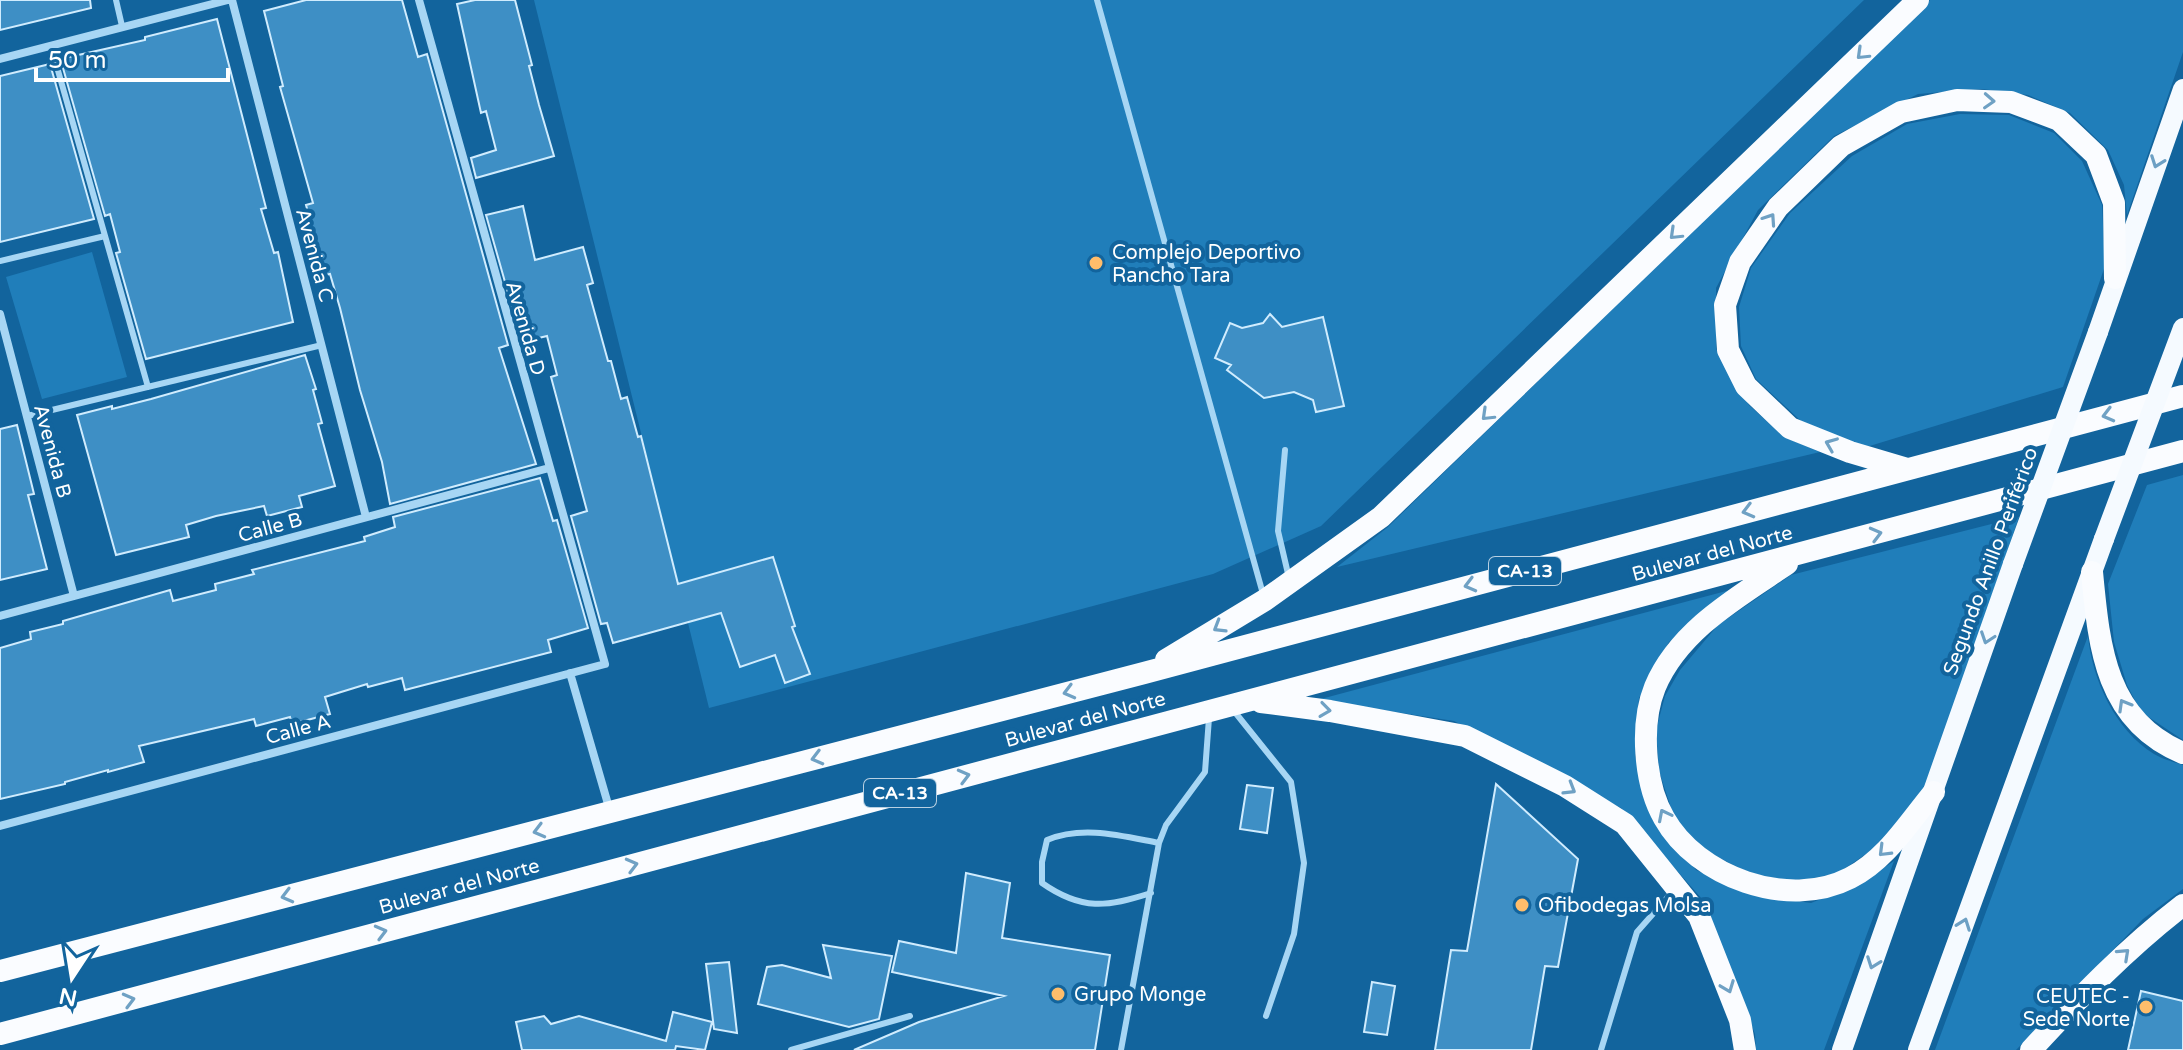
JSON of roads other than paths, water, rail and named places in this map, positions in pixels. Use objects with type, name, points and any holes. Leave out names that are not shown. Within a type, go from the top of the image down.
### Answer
[{"type":"highway","points":[[1144,673],[1265,600],[1381,517],[1918,0]]},
{"type":"highway","points":[[1905,469],[1850,452],[1790,428],[1746,386],[1728,350],[1725,305],[1740,262],[1778,207],[1841,146],[1901,112],[1957,100],[2011,102],[2059,120],[2096,155],[2114,203],[2115,278]]},
{"type":"highway","name":"Bulevar del Norte","points":[[0,971],[1144,673],[2183,396]]},
{"type":"highway","name":"Bulevar del Norte","points":[[0,1034],[2183,451]]},
{"type":"highway","points":[[1801,554],[1711,616],[1679,650],[1655,687],[1645,726],[1649,775],[1663,817],[1688,849],[1724,873],[1767,889],[1809,890],[1849,879],[1884,854],[1934,792]]},
{"type":"highway","points":[[2092,572],[2099,641],[2113,686],[2132,719],[2166,746],[2183,753]]},
{"type":"highway","points":[[1229,705],[1330,711],[1465,736],[1565,786],[1625,824],[1699,916],[1740,1020],[1745,1050]]},
{"type":"highway","points":[[2031,1050],[2098,979],[2149,931],[2183,905]]},
{"type":"main road","name":"Segundo Anillo Periférico","points":[[1842,1050],[2183,89]]},
{"type":"main road","points":[[1918,1050],[2183,328]]},
{"type":"street","points":[[0,59],[230,0]]},
{"type":"street","name":"Avenida C","points":[[230,0],[366,517]]},
{"type":"street","name":"Avenida D","points":[[419,0],[605,664]]},
{"type":"street","name":"Avenida B","points":[[0,314],[74,596]]},
{"type":"street","name":"Calle B","points":[[0,616],[549,468]]},
{"type":"street","name":"Calle A","points":[[0,826],[605,664]]},
{"type":"street","points":[[570,673],[611,812]]},
{"type":"lane","points":[[116,0],[122,26]]},
{"type":"lane","points":[[1097,0],[1265,600]]},
{"type":"lane","points":[[51,46],[148,387]]},
{"type":"lane","points":[[0,261],[105,236]]},
{"type":"lane","points":[[27,416],[322,345]]},
{"type":"lane","points":[[1285,450],[1278,531],[1290,581]]},
{"type":"lane","points":[[1121,1050],[1159,843],[1166,825],[1205,772],[1229,705]]},
{"type":"lane","points":[[1229,705],[1291,782],[1304,863],[1294,934],[1266,1016]]},
{"type":"lane","points":[[1151,893],[1114,905],[1081,903],[1056,893],[1042,883],[1042,862],[1047,840],[1066,833],[1094,833],[1159,843]]},
{"type":"lane","points":[[1601,1050],[1637,932],[1676,888]]},
{"type":"lane","points":[[791,1050],[910,1016]]},
{"type":"place","name":"Complejo Deportivo Rancho Tara","points":[[1096,263]]},
{"type":"place","name":"Ofibodegas Molsa","points":[[1522,905]]},
{"type":"place","name":"Grupo Monge","points":[[1058,994]]},
{"type":"place","name":"CEUTEC - Sede Norte","points":[[2146,1007]]}]
